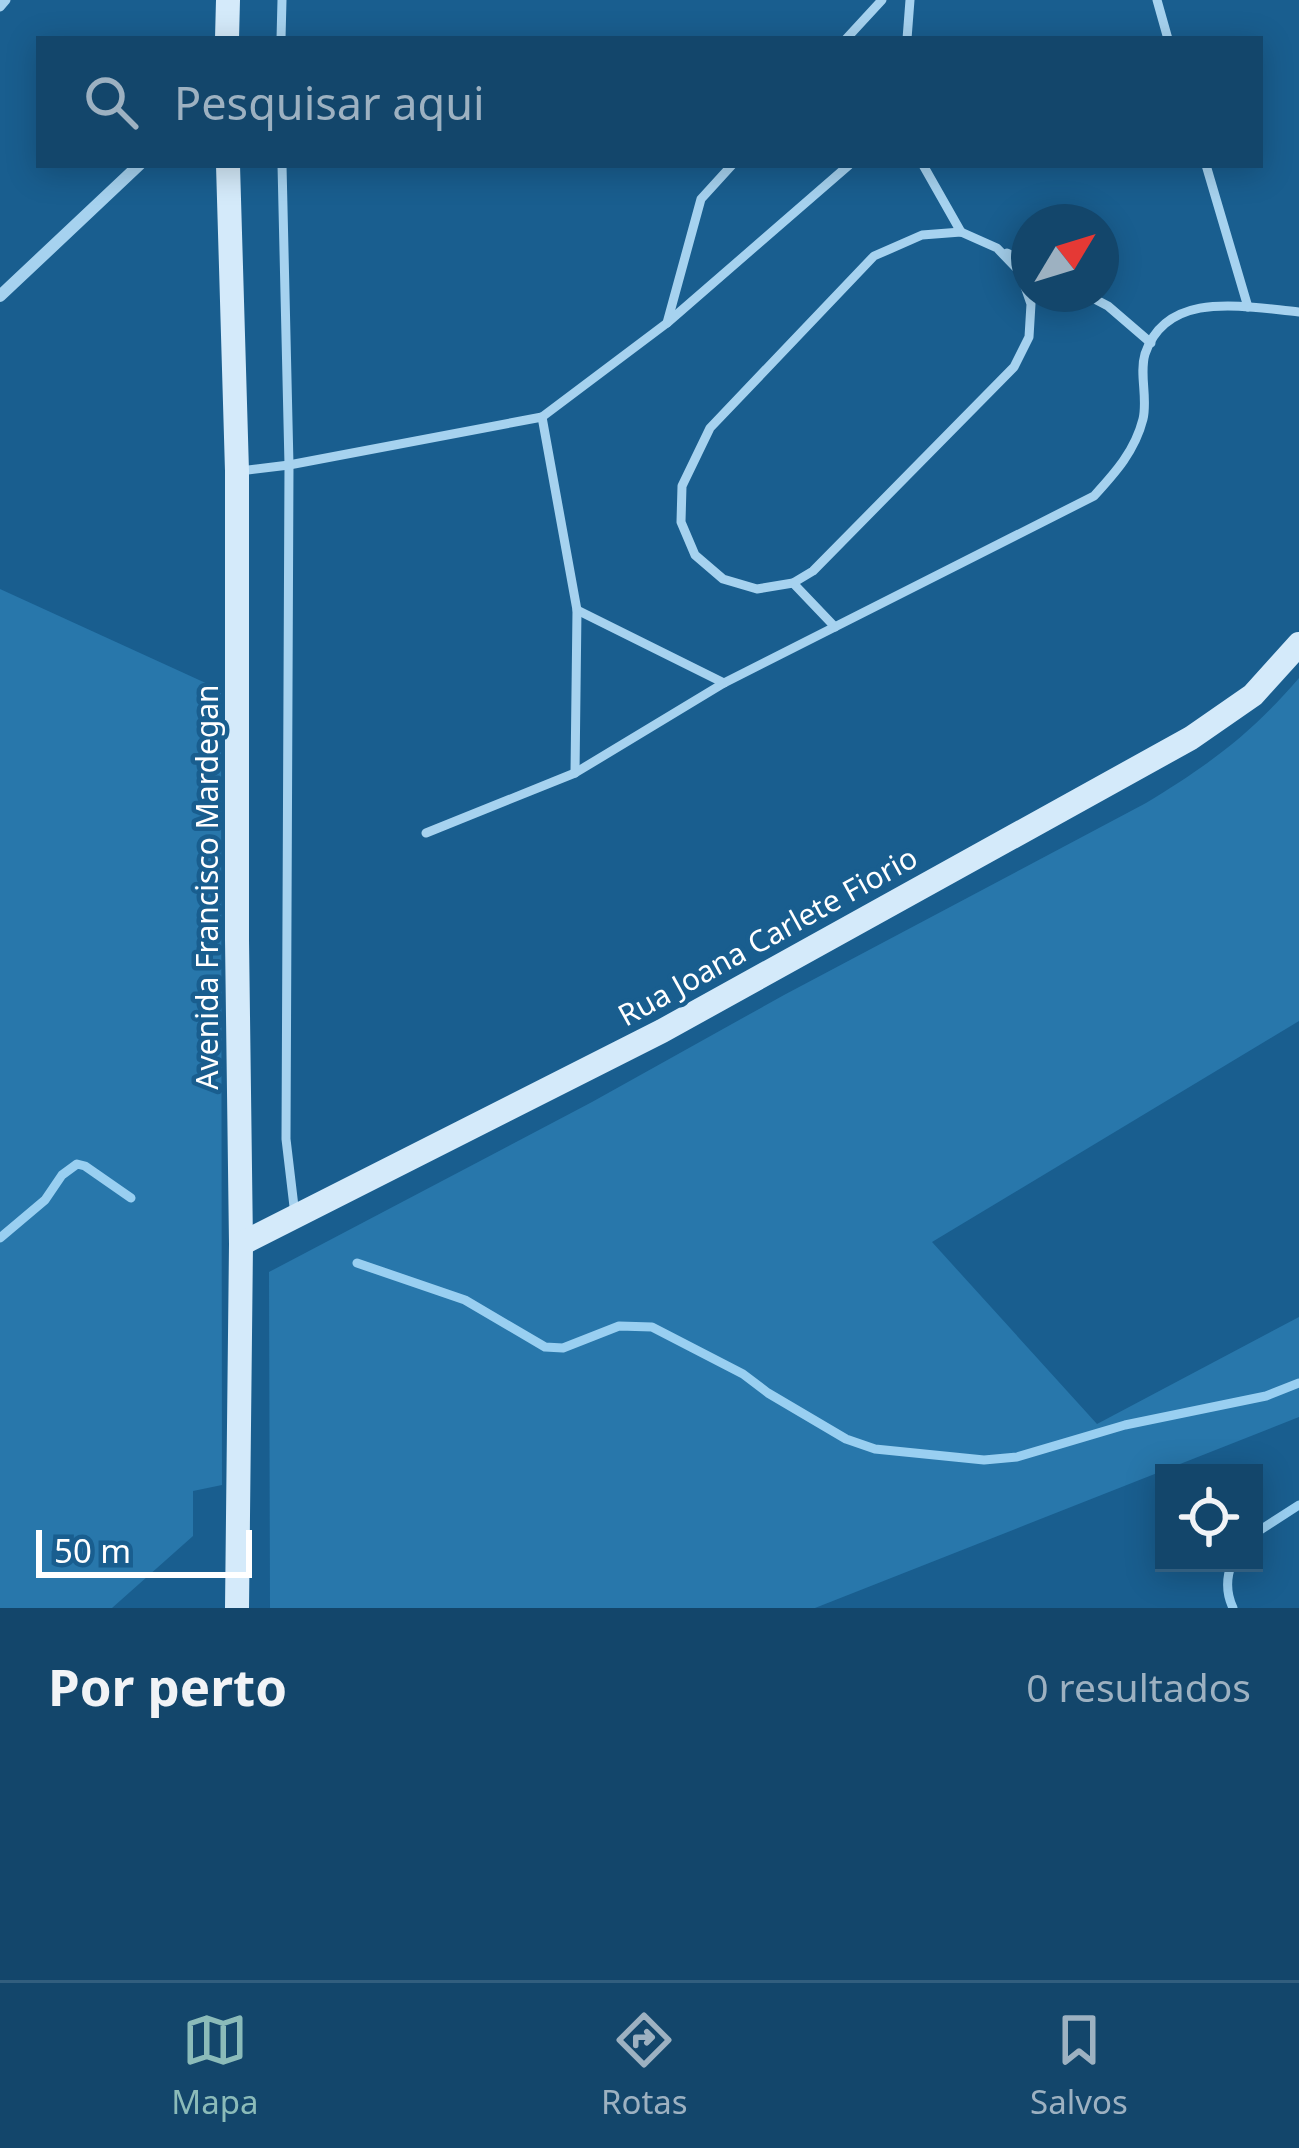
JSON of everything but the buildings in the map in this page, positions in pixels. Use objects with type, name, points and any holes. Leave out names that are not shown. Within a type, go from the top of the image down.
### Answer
[{"type":"main road","points":[[227,36],[228,0]]},
{"type":"main road","name":"Avenida Francisco Mardegan","points":[[228,168],[237,471],[241,1244],[237,1608]]},
{"type":"main road","name":"Rua Joana Carlete Fiorio","points":[[241,1244],[662,1031],[1191,738],[1252,695],[1299,644]]},
{"type":"street","points":[[0,296],[136,168]]},
{"type":"lane","points":[[0,7],[6,0]]},
{"type":"lane","points":[[281,36],[282,0]]},
{"type":"lane","points":[[849,36],[881,0]]},
{"type":"lane","points":[[907,36],[910,0]]},
{"type":"lane","points":[[1157,0],[1167,36]]},
{"type":"lane","points":[[283,168],[289,465],[286,1139],[295,1216]]},
{"type":"lane","points":[[667,322],[701,199],[729,168]]},
{"type":"lane","points":[[237,471],[542,417],[667,322],[846,168]]},
{"type":"lane","points":[[925,168],[962,232]]},
{"type":"lane","points":[[1207,168],[1248,308]]},
{"type":"lane","points":[[998,248],[1020,272],[1031,304],[1029,338],[1013,367],[813,571],[793,583],[757,589],[723,579],[695,556],[681,522],[682,486],[710,428],[874,256],[922,235],[962,232],[998,248],[1011,255]]},
{"type":"lane","points":[[426,833],[575,773],[724,682],[1094,496],[1124,463],[1143,417],[1144,358],[1160,325],[1193,308],[1299,312]]},
{"type":"lane","points":[[1114,312],[1150,343]]},
{"type":"lane","points":[[542,417],[577,610],[575,773]]},
{"type":"lane","points":[[793,583],[835,626]]},
{"type":"lane","points":[[577,610],[724,682]]},
{"type":"shaded area","points":[[0,589],[221,690],[222,1485],[193,1491],[193,1536],[112,1608],[0,1608]]},
{"type":"shaded area","points":[[1299,678],[1299,1021],[932,1242],[1097,1424],[1299,1317],[1299,1417],[1180,1464],[1155,1464],[1155,1474],[815,1608],[270,1608],[269,1272],[1146,803],[1228,747]]},
{"type":"waterway","points":[[0,1238],[45,1200],[62,1175],[77,1164],[131,1198]]},
{"type":"waterway","points":[[357,1263],[465,1300],[545,1347],[563,1348],[619,1326],[652,1327],[743,1374],[846,1439],[875,1449],[984,1460],[1017,1457],[1125,1425],[1266,1396],[1299,1383]]},
{"type":"waterway","points":[[1263,1528],[1299,1505]]},
{"type":"waterway","points":[[1230,1572],[1233,1608]]}]
